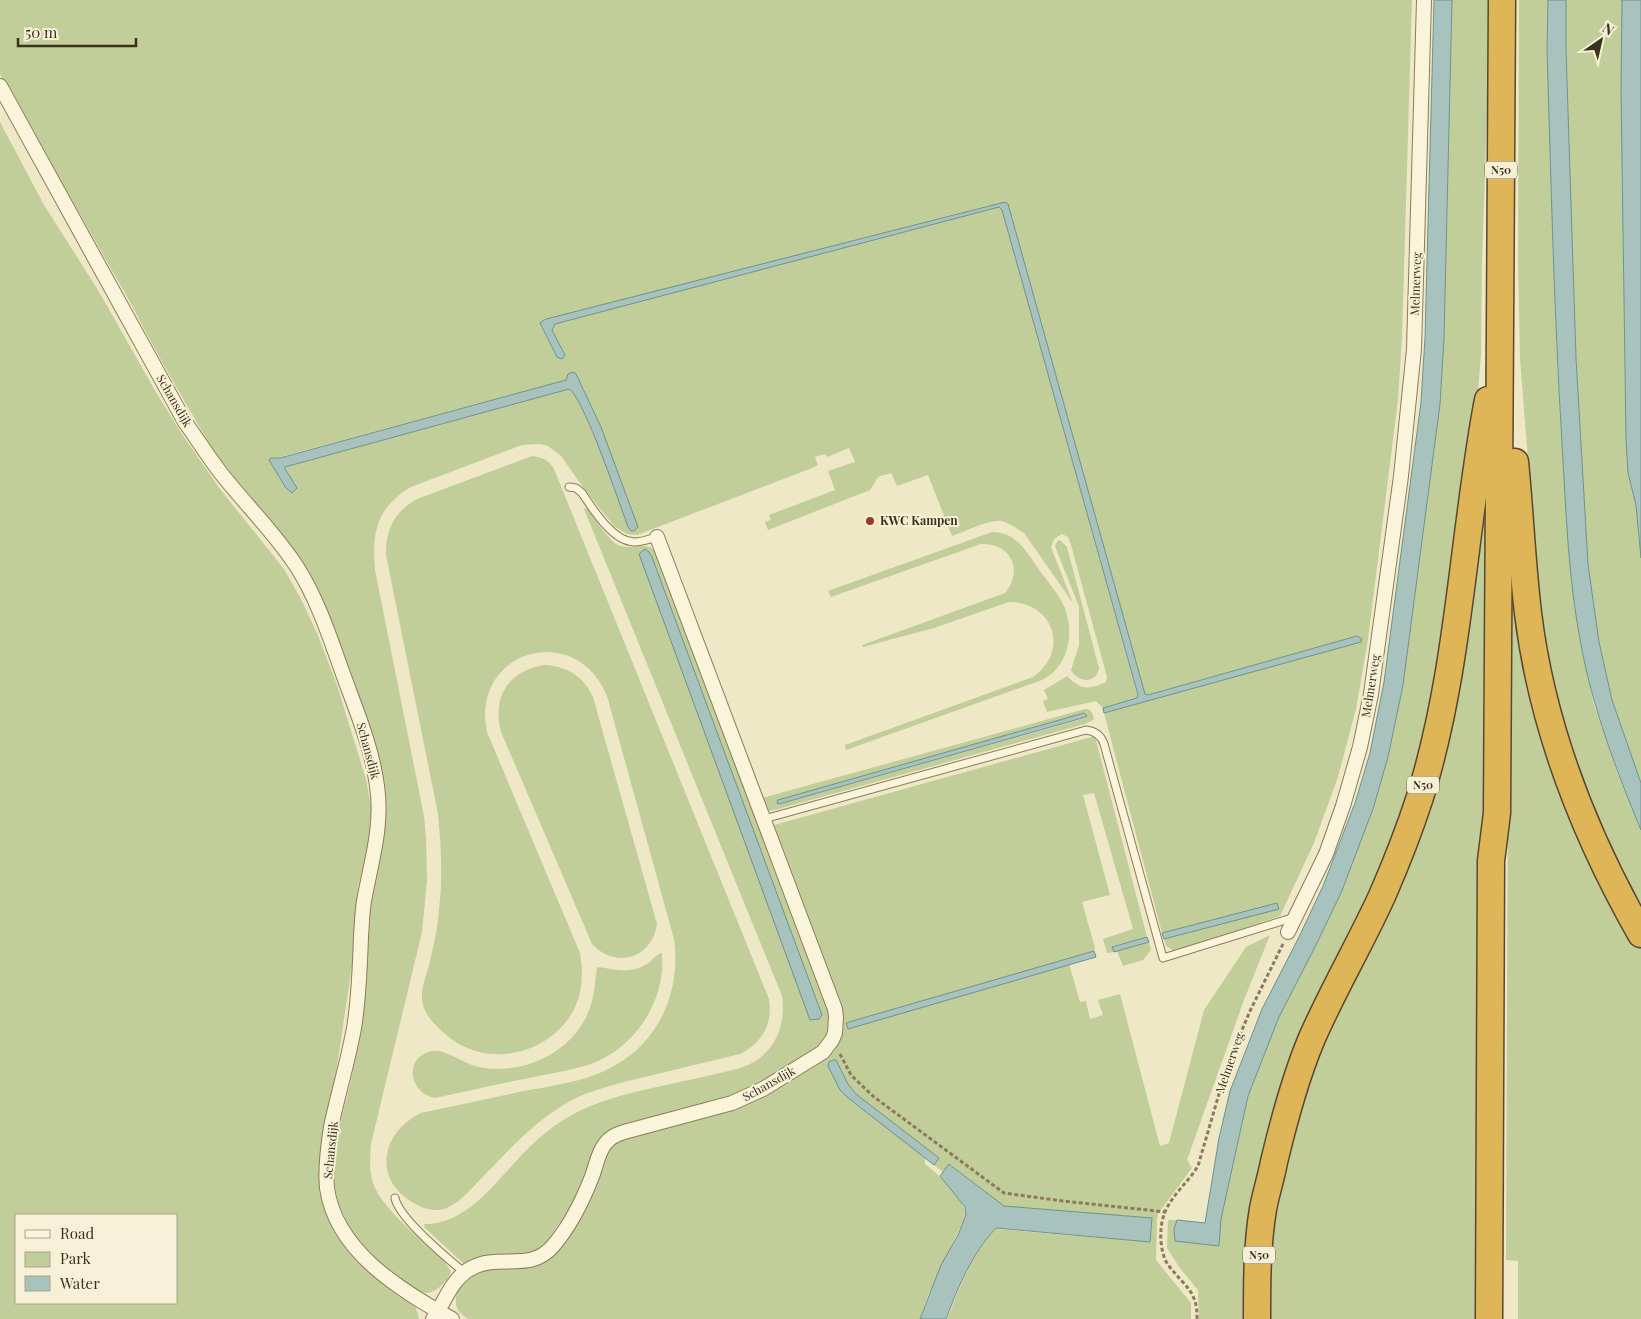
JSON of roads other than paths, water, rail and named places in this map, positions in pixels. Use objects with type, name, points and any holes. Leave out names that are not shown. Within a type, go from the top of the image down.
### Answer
[{"type":"highway","name":"N50","points":[[1489,1319],[1491,861],[1497,813],[1502,0]]},
{"type":"highway","name":"N50","points":[[1501,335],[1528,614],[1542,693],[1562,765],[1586,828],[1641,934]]},
{"type":"highway","name":"N50","points":[[1257,1319],[1258,1265],[1263,1210],[1293,1086],[1312,1038],[1382,896],[1400,853],[1420,796],[1435,740],[1445,693],[1472,513],[1480,441],[1501,335]]},
{"type":"highway","name":"N50","points":[[1497,813],[1504,861],[1500,1319]]},
{"type":"street","name":"Melmerweg","points":[[1288,932],[1326,854],[1343,806],[1360,747],[1371,694],[1401,476],[1414,349],[1424,0]]},
{"type":"street","name":"Schansdijk","points":[[0,86],[185,422],[220,472],[282,547],[309,588],[322,616],[362,726],[373,761],[380,810],[378,834],[363,905],[354,1025],[344,1078],[331,1127],[327,1187],[332,1207],[341,1228],[354,1247],[374,1267],[435,1315],[454,1284],[477,1265],[495,1261],[522,1262],[546,1253],[553,1246],[574,1214],[592,1177],[600,1151],[612,1137],[744,1098],[817,1057],[832,1040],[836,1025],[835,1009],[764,819]]},
{"type":"street","points":[[657,537],[764,819]]},
{"type":"street","points":[[435,1315],[452,1319]]},
{"type":"lane","points":[[569,487],[576,488],[582,493],[617,536],[635,542],[657,537]]},
{"type":"lane","points":[[764,819],[1086,730],[1092,731],[1100,736],[1104,744],[1163,958],[1296,917]]},
{"type":"lane","points":[[396,1198],[397,1205],[409,1221],[465,1273]]},
{"type":"water","points":[[1434,0],[1452,0],[1444,339],[1440,404],[1403,685],[1388,757],[1373,809],[1341,893],[1279,1017],[1248,1096],[1221,1219],[1219,1246],[1175,1241],[1174,1229],[1177,1220],[1205,1223],[1219,1138],[1230,1091],[1262,1009],[1323,886],[1355,803],[1370,753],[1384,682],[1421,402],[1425,338]]},
{"type":"water","points":[[1548,0],[1566,0],[1576,358],[1588,564],[1599,642],[1612,700],[1641,783],[1641,830],[1614,762],[1592,692],[1581,645],[1570,569],[1553,246],[1547,49]]},
{"type":"water","points":[[1622,0],[1641,0],[1641,558],[1636,505],[1628,473],[1626,440],[1621,90]]},
{"type":"water","points":[[1005,202],[1008,204],[1145,694],[1148,695],[1357,636],[1362,639],[1361,642],[1104,713],[1103,708],[1137,698],[1138,695],[1002,210],[999,207],[555,324],[552,330],[565,355],[562,359],[557,357],[540,323],[550,318]]},
{"type":"water","points":[[573,372],[576,374],[601,427],[638,527],[634,531],[631,531],[628,527],[601,452],[583,410],[569,389],[285,467],[297,488],[292,493],[286,488],[269,460],[566,380],[568,374]]},
{"type":"water","points":[[645,549],[652,557],[822,1015],[819,1019],[810,1020],[639,554]]},
{"type":"water","points":[[1084,713],[1086,717],[777,803],[778,800]]},
{"type":"water","points":[[1277,903],[1279,909],[1164,939],[1162,933]]},
{"type":"water","points":[[1147,937],[1149,942],[1114,952],[1112,947]]},
{"type":"water","points":[[1094,951],[1096,957],[848,1029],[846,1023],[849,1022]]},
{"type":"water","points":[[836,1060],[848,1084],[856,1094],[939,1158],[934,1165],[840,1090],[828,1066],[829,1062]]},
{"type":"water","points":[[949,1164],[1004,1206],[1152,1218],[1150,1242],[996,1228],[973,1259],[946,1319],[920,1319],[941,1265],[958,1235],[966,1215],[965,1207],[940,1176]]},
{"type":"place","name":"KWC Kampen","points":[[870,521]]}]
